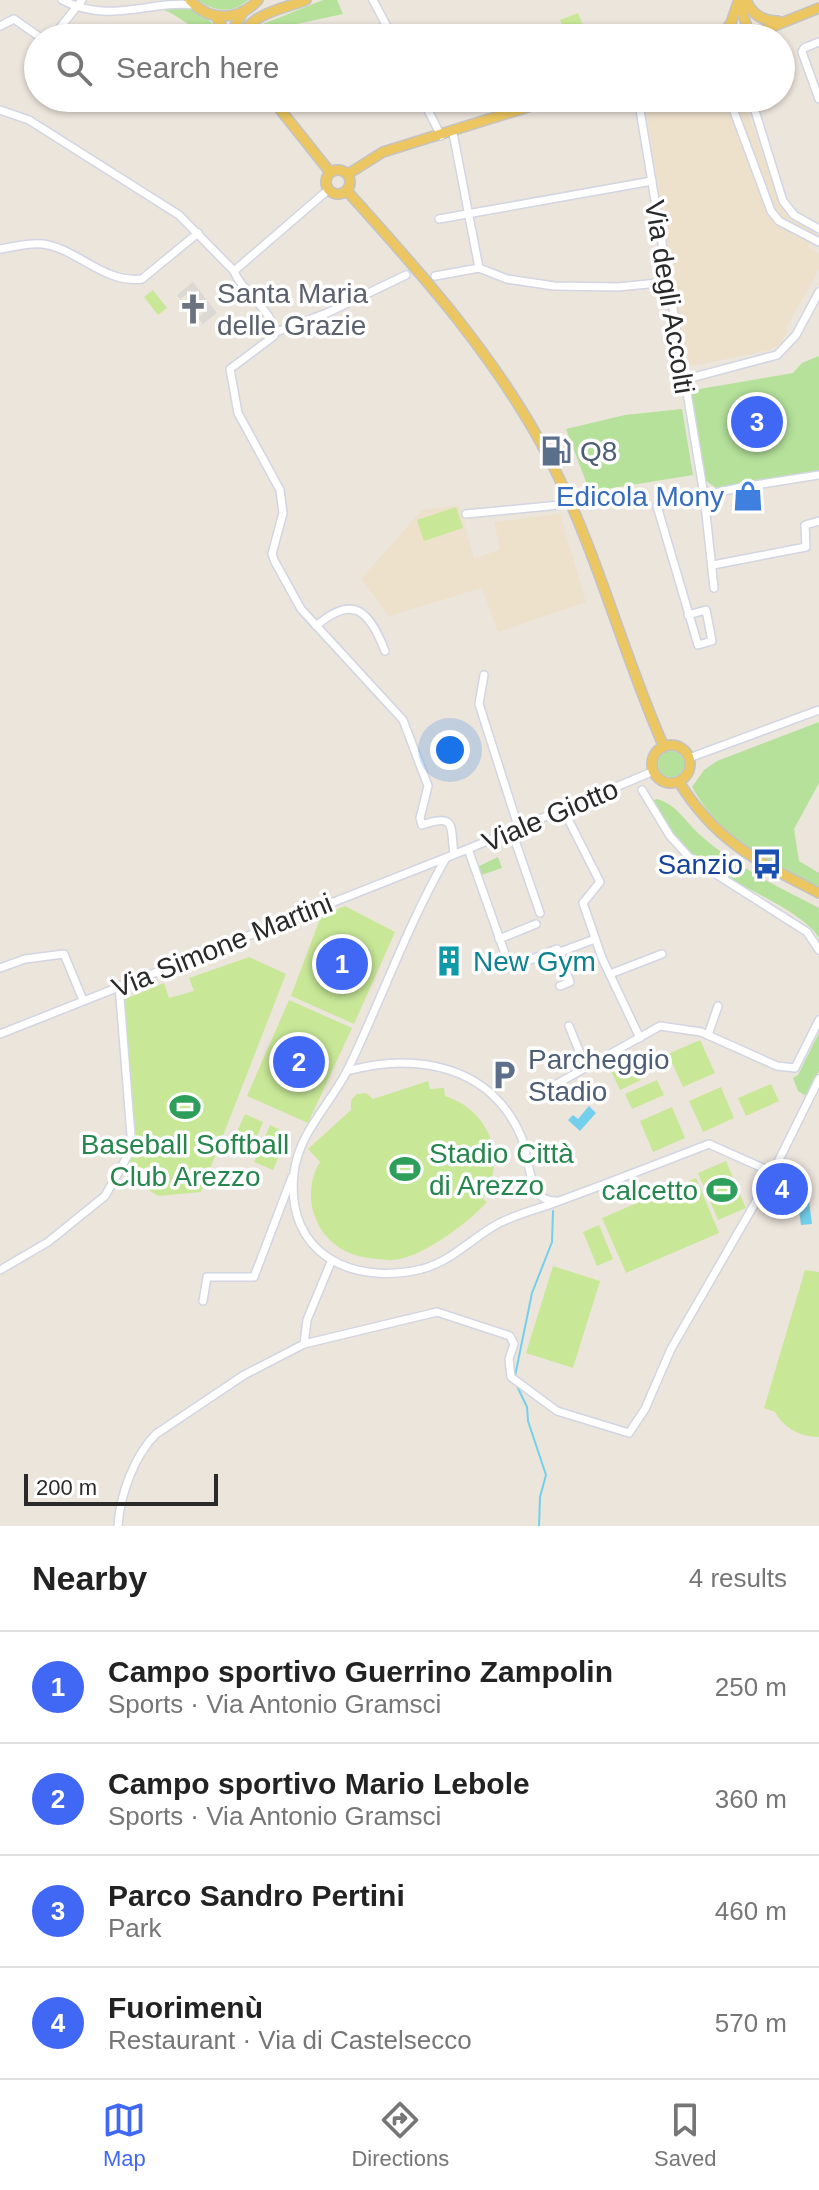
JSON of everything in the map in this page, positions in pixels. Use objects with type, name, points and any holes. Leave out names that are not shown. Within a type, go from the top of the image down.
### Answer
[{"type":"main road","points":[[250,24],[306,0]]},
{"type":"main road","points":[[742,0],[766,21],[790,20]]},
{"type":"main road","points":[[742,0],[746,24]]},
{"type":"main road","points":[[730,24],[742,0]]},
{"type":"main road","points":[[216,16],[243,12],[260,1]]},
{"type":"main road","points":[[192,2],[216,16],[220,24]]},
{"type":"main road","points":[[780,24],[819,8]]},
{"type":"main road","points":[[236,24],[243,12]]},
{"type":"main road","points":[[795,24],[819,15]]},
{"type":"main road","points":[[282,112],[330,172]]},
{"type":"main road","points":[[348,174],[383,152],[515,112]]},
{"type":"main road","points":[[339,170],[348,174],[350,185],[347,191],[337,195],[328,190],[325,181],[330,172],[339,170]]},
{"type":"main road","points":[[347,191],[474,340],[524,414],[570,504],[664,747]]},
{"type":"main road","points":[[664,747],[679,747],[689,758],[689,769],[679,782],[661,780],[654,771],[655,754],[664,747]]},
{"type":"main road","points":[[679,782],[688,805],[726,839],[819,893]]},
{"type":"street","points":[[139,7],[151,0]]},
{"type":"street","points":[[373,0],[386,24]]},
{"type":"street","points":[[66,19],[65,2],[105,11],[178,1],[192,2]]},
{"type":"street","points":[[62,24],[80,4]]},
{"type":"street","points":[[0,26],[14,19],[24,26]]},
{"type":"street","points":[[819,42],[804,48],[802,52],[819,99]]},
{"type":"street","points":[[0,110],[29,120],[179,215],[234,271],[276,332]]},
{"type":"street","points":[[429,112],[441,136]]},
{"type":"street","name":"Via degli Accolti","points":[[640,112],[704,495],[714,588]]},
{"type":"street","points":[[734,112],[771,211],[779,221],[819,242]]},
{"type":"street","points":[[755,112],[783,201],[794,215],[819,229]]},
{"type":"street","points":[[453,133],[479,268]]},
{"type":"street","points":[[439,219],[652,181]]},
{"type":"street","points":[[234,271],[328,190]]},
{"type":"street","points":[[0,249],[46,244],[112,276],[134,280],[142,279],[198,233]]},
{"type":"street","points":[[435,276],[479,268],[507,279],[554,286],[618,287],[668,282]]},
{"type":"street","points":[[203,1301],[207,1277],[254,1277],[322,1105],[347,1071],[450,856],[452,827],[448,821],[441,819],[422,825],[420,818],[428,786],[403,720],[301,609],[275,562],[272,554],[283,513],[280,490],[238,413],[230,369],[276,332],[327,313],[406,275]]},
{"type":"street","points":[[683,380],[777,355],[796,335],[819,292]]},
{"type":"street","points":[[688,615],[706,610],[712,641],[698,645],[688,615],[657,506],[819,475]]},
{"type":"street","points":[[466,514],[570,504]]},
{"type":"street","points":[[713,565],[806,547],[805,525],[819,521]]},
{"type":"street","points":[[316,626],[333,611],[343,607],[354,609],[375,630],[385,651]]},
{"type":"street","points":[[484,675],[479,704],[540,913]]},
{"type":"street","points":[[689,758],[819,710]]},
{"type":"street","name":"Viale Giotto","points":[[450,856],[654,771]]},
{"type":"street","points":[[642,790],[670,836],[689,857],[807,932],[819,950]]},
{"type":"street","points":[[569,821],[600,882],[583,903],[595,939],[640,1038]]},
{"type":"street","points":[[468,849],[510,968]]},
{"type":"street","name":"Via Simone Martini","points":[[0,1034],[450,856]]},
{"type":"street","points":[[499,939],[536,924]]},
{"type":"street","points":[[560,952],[595,939]]},
{"type":"street","points":[[520,964],[557,949],[570,982],[560,986]]},
{"type":"street","points":[[0,968],[25,959],[64,954],[83,1000]]},
{"type":"street","points":[[610,974],[662,954]]},
{"type":"street","points":[[0,1270],[48,1242],[105,1196],[132,1148],[119,985]]},
{"type":"street","points":[[708,1035],[718,1006]]},
{"type":"street","points":[[553,1086],[660,1026],[686,1028],[787,1069],[795,1068],[819,1020]]},
{"type":"street","points":[[569,1026],[586,1068]]},
{"type":"street","points":[[347,1071],[390,1061],[418,1063],[447,1070],[481,1085],[505,1106],[522,1138],[538,1193],[549,1201],[563,1200]]},
{"type":"street","points":[[118,1526],[130,1478],[147,1443],[156,1434],[244,1375],[304,1344],[437,1312],[510,1336],[514,1344],[509,1359],[511,1377],[547,1405],[629,1433],[645,1409],[671,1349],[767,1183],[771,1169],[818,1082]]},
{"type":"street","points":[[294,1170],[296,1209],[303,1229],[321,1255],[331,1262],[371,1272],[424,1268],[456,1255],[493,1226],[709,1144],[771,1169]]},
{"type":"street","points":[[304,1344],[307,1320],[331,1262]]},
{"type":"shaded area","points":[[646,112],[747,112],[784,211],[816,233],[808,247],[819,253],[819,269],[780,344],[770,350],[693,366],[687,363]]},
{"type":"shaded area","points":[[193,282],[217,313],[203,324],[198,318],[204,312],[189,293],[180,299],[177,295]]},
{"type":"shaded area","points":[[459,505],[474,559],[500,549],[494,522],[560,514],[586,602],[498,632],[482,588],[389,616],[361,579],[422,510]]},
{"type":"green space","points":[[198,0],[248,0],[236,8],[223,10]]},
{"type":"green space","points":[[323,0],[337,0],[343,14],[297,24],[263,24]]},
{"type":"green space","points":[[169,4],[185,7],[213,24],[188,24],[164,10]]},
{"type":"green space","points":[[578,13],[582,24],[562,24],[560,20]]},
{"type":"green space","points":[[153,290],[167,308],[158,315],[144,297]]},
{"type":"green space","points":[[819,356],[819,471],[716,488],[705,480],[688,391],[793,373],[802,363]]},
{"type":"green space","points":[[682,409],[693,475],[600,490],[602,503],[594,503],[566,429],[625,415]]},
{"type":"green space","points":[[456,507],[463,528],[424,541],[417,520]]},
{"type":"green space","points":[[819,722],[819,783],[794,829],[799,861],[819,873],[819,887],[764,857],[731,834],[717,821],[692,787],[704,770],[717,761]]},
{"type":"green space","points":[[671,751],[680,755],[684,764],[680,773],[671,777],[662,773],[658,764],[662,755]]},
{"type":"green space","points":[[657,799],[675,809],[699,834],[727,856],[819,908],[819,938],[798,917],[691,854],[651,801]]},
{"type":"green space","points":[[498,857],[502,868],[478,876],[475,868]]},
{"type":"green space","points":[[345,906],[395,932],[354,1024],[291,996],[321,916]]},
{"type":"green space","name":"Baseball Softball Club Arezzo","points":[[249,957],[286,974],[201,1192],[158,1196],[126,1176],[136,1137],[123,1000],[164,983],[169,998],[194,991],[189,978]]},
{"type":"green space","points":[[289,1000],[352,1028],[308,1123],[247,1096]]},
{"type":"green space","points":[[819,1033],[819,1071],[806,1096],[798,1091],[793,1078],[798,1075]]},
{"type":"green space","points":[[700,1040],[715,1073],[683,1087],[668,1054]]},
{"type":"green space","points":[[630,1059],[641,1080],[620,1090],[610,1069]]},
{"type":"green space","points":[[657,1080],[664,1095],[632,1109],[625,1094]]},
{"type":"green space","name":"Stadio Città di Arezzo","points":[[428,1081],[430,1089],[444,1088],[445,1096],[461,1103],[484,1125],[494,1153],[494,1168],[483,1199],[487,1202],[441,1240],[412,1255],[387,1260],[352,1254],[328,1238],[314,1215],[311,1188],[320,1162],[308,1149],[351,1110],[351,1100],[357,1094],[366,1093],[373,1099]]},
{"type":"green space","points":[[771,1084],[779,1101],[746,1116],[738,1098]]},
{"type":"green space","points":[[721,1087],[734,1118],[703,1132],[689,1101]]},
{"type":"green space","points":[[672,1107],[685,1138],[653,1152],[640,1121]]},
{"type":"green space","points":[[245,1114],[263,1122],[248,1158],[229,1150]]},
{"type":"green space","points":[[270,1125],[289,1134],[273,1170],[254,1162]]},
{"type":"green space","name":"calcetto","points":[[726,1161],[746,1208],[718,1220],[698,1173]]},
{"type":"green space","points":[[696,1178],[719,1233],[626,1273],[602,1218]]},
{"type":"green space","points":[[599,1225],[613,1259],[597,1266],[583,1232]]},
{"type":"green space","points":[[553,1266],[600,1281],[573,1368],[526,1353]]},
{"type":"green space","points":[[805,1270],[819,1272],[819,1437],[793,1430],[775,1412],[764,1408]]},
{"type":"water","points":[[589,1106],[596,1113],[580,1131],[568,1120],[573,1115],[578,1119]]},
{"type":"water","points":[[809,1201],[812,1224],[801,1225],[798,1203]]},
{"type":"waterway","points":[[515,1376],[532,1293],[552,1242],[553,1211]]},
{"type":"waterway","points":[[517,1386],[527,1407],[528,1421],[546,1475],[540,1497],[539,1526]]},
{"type":"place","name":"Santa Maria delle Grazie","points":[[193,309]]},
{"type":"place","name":"Parco Sandro Pertini","points":[[757,422]]},
{"type":"place","name":"Q8","points":[[556,451]]},
{"type":"place","name":"Edicola Mony","points":[[748,496]]},
{"type":"place","name":"Sanzio","points":[[767,864]]},
{"type":"place","name":"New Gym","points":[[449,961]]},
{"type":"place","name":"Campo sportivo Guerrino Zampolin","points":[[342,964]]},
{"type":"place","name":"Campo sportivo Mario Lebole","points":[[299,1062]]},
{"type":"place","name":"Parcheggio Stadio","points":[[504,1075]]},
{"type":"place","name":"Baseball Softball Club Arezzo","points":[[185,1107]]},
{"type":"place","name":"Stadio Città di Arezzo","points":[[405,1169]]},
{"type":"place","name":"Fuorimenù","points":[[782,1189]]},
{"type":"place","name":"calcetto","points":[[722,1190]]}]
